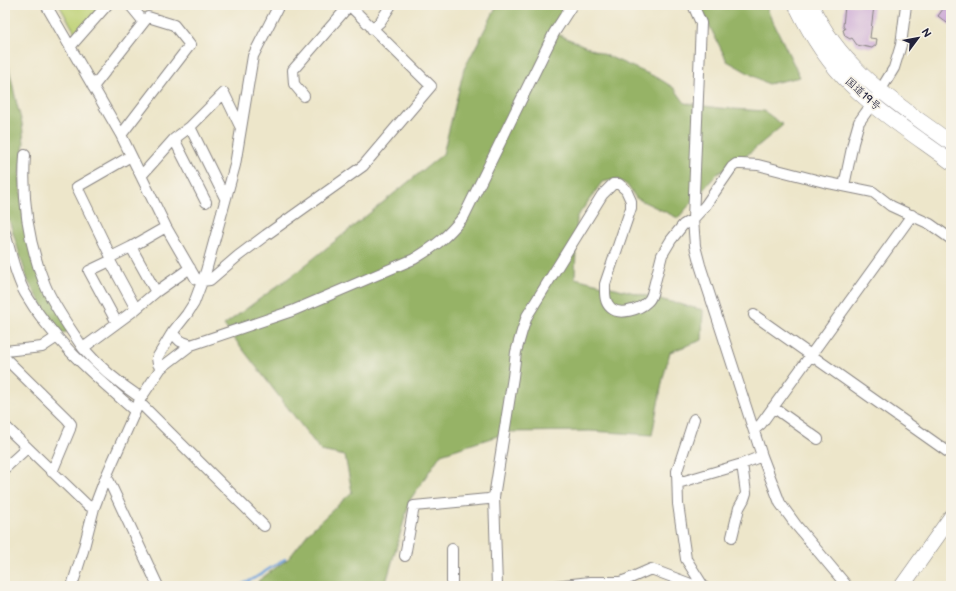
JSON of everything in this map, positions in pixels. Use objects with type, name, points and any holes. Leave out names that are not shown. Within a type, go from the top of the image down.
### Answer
[{"type":"highway","name":"国道19号","points":[[796,5],[815,42],[850,84],[951,143]]},
{"type":"highway","name":"国道19号","points":[[811,5],[817,19],[836,47],[876,98],[951,162]]},
{"type":"highway","points":[[902,586],[951,518]]},
{"type":"street","points":[[46,5],[121,136],[166,227],[196,279],[202,281],[210,280],[266,235],[363,166],[431,86],[351,7],[347,8],[293,70],[294,84],[304,96]]},
{"type":"street","points":[[70,47],[107,5]]},
{"type":"street","points":[[130,5],[144,22]]},
{"type":"street","points":[[161,368],[158,364],[157,358],[172,333],[194,303],[206,271],[235,166],[240,126],[253,56],[278,5]]},
{"type":"street","points":[[372,29],[380,22],[391,5]]},
{"type":"street","points":[[72,586],[94,508],[105,479],[138,403],[161,368],[191,345],[292,311],[414,259],[432,249],[449,234],[464,216],[554,32],[572,5]]},
{"type":"street","points":[[693,5],[701,23],[693,219],[695,246],[700,265],[762,456],[780,503],[785,512],[847,586]]},
{"type":"street","points":[[844,186],[859,122],[876,98],[894,68],[901,45],[906,5]]},
{"type":"street","points":[[93,87],[148,17],[174,25],[190,45],[121,136]]},
{"type":"street","points":[[141,176],[174,139],[190,127],[224,93],[240,126]]},
{"type":"street","points":[[190,127],[226,198]]},
{"type":"street","points":[[174,139],[206,202]]},
{"type":"street","points":[[25,155],[23,178],[24,200],[29,233],[34,251],[45,285],[83,348],[264,526]]},
{"type":"street","points":[[131,156],[77,187],[110,259],[136,309]]},
{"type":"street","points":[[497,586],[494,497],[516,352],[522,331],[527,316],[602,195],[613,184],[619,184],[626,190],[631,201],[631,208],[627,222],[605,284],[605,299],[610,308],[620,311],[635,309],[648,302],[652,294],[662,255],[671,240],[683,225],[693,219],[708,202],[732,167],[736,164],[758,165],[824,182],[873,192],[891,206],[930,224],[951,239]]},
{"type":"street","points":[[754,430],[761,424],[773,408],[912,215]]},
{"type":"street","points":[[117,323],[88,271],[166,227]]},
{"type":"street","points":[[5,233],[15,269],[25,292],[69,352],[86,368],[138,403]]},
{"type":"street","points":[[131,247],[156,292]]},
{"type":"street","points":[[83,348],[190,268]]},
{"type":"street","points":[[754,315],[951,454]]},
{"type":"street","points":[[172,333],[180,341],[191,345]]},
{"type":"street","points":[[5,351],[42,347],[58,337]]},
{"type":"street","points":[[5,358],[68,419],[71,424],[52,472]]},
{"type":"street","points":[[773,408],[818,439]]},
{"type":"street","points":[[694,419],[677,471],[678,504],[686,559],[703,586]]},
{"type":"street","points":[[5,426],[87,505],[94,508]]},
{"type":"street","points":[[5,468],[27,448]]},
{"type":"street","points":[[678,483],[742,464],[762,456]]},
{"type":"street","points":[[732,537],[739,508],[746,493],[742,464]]},
{"type":"street","points":[[105,479],[109,482],[158,586]]},
{"type":"street","points":[[405,556],[414,506],[488,499],[494,497]]},
{"type":"street","points":[[452,548],[452,586]]},
{"type":"street","points":[[555,586],[620,582],[650,569],[696,586]]},
{"type":"green space","points":[[59,5],[102,5],[76,34]]},
{"type":"green space","points":[[494,5],[570,5],[555,33],[658,78],[674,88],[685,103],[718,108],[764,111],[783,125],[746,156],[717,174],[678,218],[636,198],[627,185],[617,179],[602,182],[577,217],[575,278],[703,310],[702,340],[670,352],[663,378],[652,435],[590,431],[510,432],[441,454],[410,500],[385,586],[259,586],[258,581],[289,558],[310,531],[352,492],[345,456],[321,451],[224,325],[298,271],[443,154],[464,69],[496,8]]},
{"type":"green space","points":[[699,5],[765,5],[800,77],[768,84],[727,61]]},
{"type":"green space","points":[[5,50],[22,123],[24,143],[20,178],[24,223],[68,331],[61,334],[28,281],[5,207]]},
{"type":"building","points":[[845,5],[874,6],[870,38],[877,39],[876,45],[872,48],[857,45],[852,38],[850,39],[845,36],[843,30],[845,29],[843,26]]},
{"type":"building","points":[[946,5],[951,5],[951,26],[938,16]]},
{"type":"waterway","points":[[239,586],[285,559]]}]
